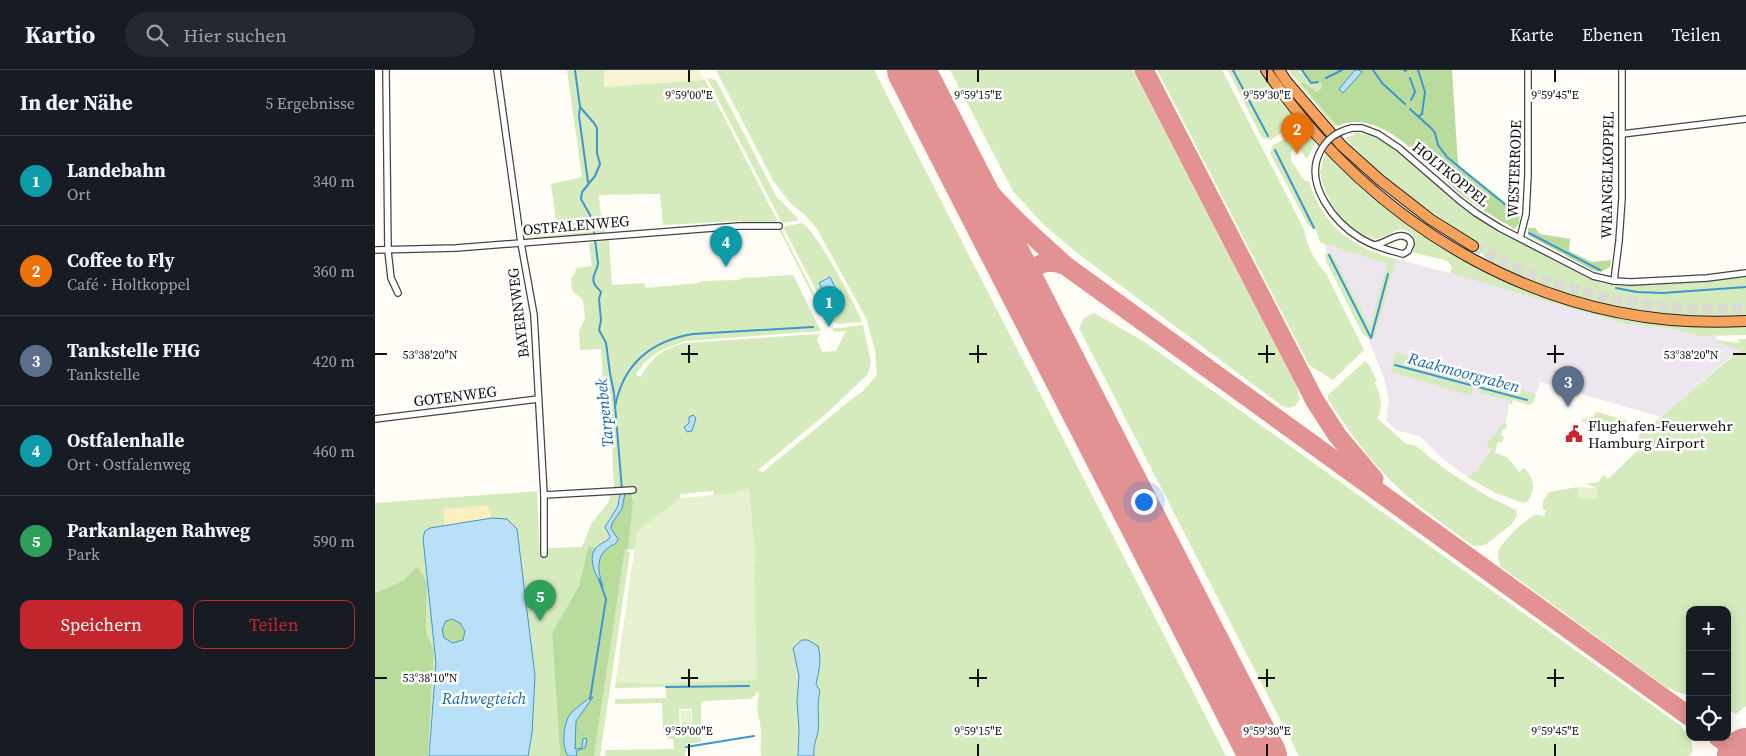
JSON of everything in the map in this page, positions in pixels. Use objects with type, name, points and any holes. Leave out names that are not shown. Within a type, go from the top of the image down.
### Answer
[{"type":"highway","points":[[1266,70],[1286,99],[1364,182],[1409,220],[1472,259],[1526,285],[1598,308],[1631,315],[1676,320],[1746,321]]},
{"type":"highway","points":[[1279,70],[1341,145],[1380,180],[1424,214],[1473,246]]},
{"type":"street","points":[[386,70],[388,250],[391,278],[398,293]]},
{"type":"street","name":"BAYERNWEG","points":[[497,70],[533,315],[544,495],[543,554]]},
{"type":"street","name":"WESTERRODE","points":[[1520,238],[1526,214],[1528,175],[1528,70]]},
{"type":"street","name":"WRANGELKOPPEL","points":[[1614,281],[1621,223],[1622,70]]},
{"type":"street","points":[[1622,134],[1746,119]]},
{"type":"street","name":"HOLTKOPPEL","points":[[1375,245],[1384,243],[1398,235],[1408,237],[1411,244],[1408,251],[1403,254],[1375,245],[1350,231],[1329,208],[1317,184],[1315,171],[1319,154],[1328,140],[1344,130],[1352,128],[1369,130],[1388,140],[1459,200],[1500,228],[1593,276],[1614,281],[1707,278],[1746,273]]},
{"type":"street","name":"OSTFALENWEG","points":[[375,250],[521,243],[599,235],[739,226],[779,226]]},
{"type":"street","name":"GOTENWEG","points":[[375,418],[538,399]]},
{"type":"street","points":[[544,495],[630,490]]},
{"type":"shaded area","points":[[604,70],[700,70],[705,80],[604,87]]},
{"type":"shaded area","points":[[1325,243],[1393,266],[1396,259],[1481,281],[1625,324],[1668,328],[1700,336],[1716,335],[1717,342],[1740,349],[1661,417],[1540,382],[1536,394],[1485,378],[1480,393],[1510,401],[1504,422],[1486,445],[1491,449],[1476,471],[1467,477],[1442,458],[1421,437],[1396,430],[1386,420],[1389,400],[1384,378],[1368,338],[1373,339],[1370,328],[1332,253],[1327,253]]},
{"type":"green space","points":[[567,70],[604,70],[604,87],[705,80],[779,224],[743,223],[742,221],[663,225],[660,194],[599,195],[600,210],[606,229],[603,233],[533,240],[533,237],[558,234],[551,184],[582,177]]},
{"type":"green space","points":[[716,70],[874,70],[1226,756],[814,756],[818,732],[820,691],[816,684],[820,668],[808,640],[793,648],[799,676],[797,702],[799,728],[798,756],[761,756],[761,731],[758,710],[759,694],[757,691],[756,695],[750,699],[704,701],[701,704],[701,742],[686,744],[685,756],[605,756],[606,750],[674,749],[673,739],[667,739],[667,736],[676,736],[680,730],[687,732],[687,725],[682,725],[682,722],[692,722],[692,709],[679,709],[680,727],[675,734],[663,733],[662,703],[615,704],[615,699],[666,698],[666,687],[615,688],[632,566],[637,561],[756,564],[715,508],[713,491],[680,494],[680,499],[636,550],[628,549],[628,552],[630,552],[600,756],[594,756],[625,548],[628,548],[633,499],[632,492],[614,490],[612,443],[603,382],[601,349],[580,350],[579,331],[585,319],[583,300],[572,291],[571,279],[577,268],[592,266],[589,243],[609,240],[612,285],[644,283],[646,288],[699,283],[700,281],[740,280],[740,278],[793,275],[821,331],[685,341],[659,351],[644,363],[636,374],[640,377],[649,364],[664,351],[685,343],[820,334],[817,339],[822,352],[836,351],[846,331],[834,332],[832,328],[863,325],[871,363],[868,374],[828,412],[758,470],[763,472],[862,392],[877,375],[875,350],[866,318],[817,229],[804,214],[792,205],[774,182]]},
{"type":"green space","points":[[950,70],[1133,70],[1297,387],[1300,399],[1295,406],[1288,408],[1282,406],[1077,253],[1043,224],[1013,191]]},
{"type":"green space","points":[[1157,70],[1222,70],[1304,229],[1312,254],[1327,275],[1364,350],[1333,380],[1309,365]]},
{"type":"green space","points":[[1228,70],[1259,70],[1296,120],[1294,124],[1271,140],[1262,138]]},
{"type":"green space","points":[[1288,70],[1302,70],[1311,83],[1319,81],[1322,85],[1321,90],[1317,92],[1302,83],[1337,126],[1334,127]]},
{"type":"green space","points":[[1302,70],[1452,70],[1458,165],[1520,214],[1519,223],[1515,229],[1463,196],[1405,143],[1389,132],[1372,124],[1355,122],[1337,126],[1301,83],[1317,92],[1321,89],[1322,85],[1320,82],[1311,83]]},
{"type":"green space","points":[[707,78],[716,80],[776,196],[799,220],[783,223],[781,221]]},
{"type":"green space","points":[[1302,131],[1312,134],[1317,139],[1306,159],[1299,147],[1291,151],[1291,161],[1305,181],[1309,181],[1322,210],[1341,232],[1353,241],[1380,254],[1396,259],[1374,339],[1368,338],[1362,333],[1326,261],[1325,254],[1332,253],[1370,327],[1387,264],[1320,242],[1316,230],[1308,225],[1270,153],[1273,145]]},
{"type":"green space","points":[[1353,133],[1367,135],[1383,141],[1415,165],[1461,207],[1474,216],[1561,264],[1570,266],[1592,280],[1623,286],[1746,277],[1746,316],[1677,316],[1631,311],[1563,295],[1519,278],[1493,263],[1454,227],[1415,201],[1385,176],[1345,138],[1354,135]]},
{"type":"green space","points":[[1327,151],[1376,199],[1406,223],[1449,251],[1505,280],[1543,295],[1587,308],[1746,323],[1746,335],[1700,336],[1668,328],[1625,324],[1450,273],[1452,267],[1448,261],[1412,252],[1414,239],[1408,231],[1397,230],[1375,239],[1365,237],[1346,223],[1325,191],[1320,170]]},
{"type":"green space","points":[[802,223],[809,229],[826,254],[862,322],[838,324],[832,321],[783,227]]},
{"type":"green space","points":[[778,227],[780,227],[830,325],[828,326]]},
{"type":"green space","points":[[1528,228],[1535,228],[1540,234],[1570,239],[1569,251],[1592,262],[1611,260],[1610,267],[1601,272],[1592,270],[1528,235]]},
{"type":"green space","points":[[1094,313],[1143,341],[1680,725],[1686,733],[1686,741],[1691,741],[1693,751],[1689,756],[1299,756],[1079,328],[1084,318]]},
{"type":"green space","points":[[1737,339],[1746,339],[1746,706],[1736,714],[1731,712],[1731,606],[1686,606],[1686,695],[1667,688],[1500,566],[1498,554],[1505,541],[1521,525],[1536,515],[1544,516],[1546,511],[1543,509],[1543,501],[1549,492],[1578,487],[1578,498],[1597,488],[1586,484],[1598,482],[1604,475],[1608,479],[1637,451],[1634,447],[1641,429],[1649,427],[1740,350],[1716,342],[1716,340],[1740,343]]},
{"type":"green space","points":[[1395,352],[1475,375],[1471,396],[1391,372]]},
{"type":"green space","points":[[1365,361],[1377,381],[1375,383],[1381,405],[1377,418],[1405,443],[1416,446],[1446,470],[1487,496],[1516,510],[1517,515],[1512,524],[1485,545],[1473,546],[1422,508],[1394,484],[1363,449],[1328,399],[1328,395]]},
{"type":"green space","points":[[1485,378],[1536,394],[1533,403],[1529,405],[1513,400],[1512,404],[1509,403],[1510,401],[1480,393],[1481,385]]},
{"type":"green space","points":[[1508,409],[1505,423],[1507,424],[1506,429],[1503,429],[1501,436],[1504,437],[1502,443],[1498,442],[1495,453],[1507,457],[1519,472],[1524,468],[1530,476],[1533,484],[1532,493],[1527,502],[1523,503],[1496,493],[1467,477],[1476,471],[1491,450],[1486,445],[1504,422]]},
{"type":"green space","points":[[1597,412],[1628,421],[1625,424],[1621,421],[1611,430],[1605,422],[1600,426],[1597,422],[1590,427],[1581,420],[1595,416],[1594,414]]},
{"type":"green space","points":[[1578,487],[1597,488],[1597,499],[1578,498]]},
{"type":"green space","points":[[749,488],[756,564],[754,564],[757,680],[652,684],[616,682],[637,532],[680,498],[729,494]]},
{"type":"green space","points":[[537,491],[540,556],[547,556],[547,548],[582,547],[591,524],[608,503],[611,494],[622,493],[612,536],[601,548],[588,548],[579,586],[552,633],[560,756],[528,756],[532,733],[535,676],[517,529],[507,519],[492,518],[430,528],[425,531],[436,663],[428,756],[434,650],[426,632],[427,582],[417,566],[403,581],[375,593],[375,503]]},
{"type":"green space","points":[[632,492],[633,503],[628,549],[625,549],[594,756],[560,756],[552,633],[579,586],[588,547],[601,548],[612,536],[607,526],[619,510],[622,493]]},
{"type":"green space","points":[[417,566],[427,582],[426,632],[434,650],[428,756],[375,756],[375,593],[403,581]]},
{"type":"green space","points":[[452,619],[460,623],[465,631],[463,640],[453,643],[444,638],[442,629],[446,620]]},
{"type":"green space","points":[[691,710],[691,721],[681,721],[680,711]]},
{"type":"sand","points":[[488,505],[492,518],[444,526],[444,509]]},
{"type":"water","points":[[1355,70],[1362,72],[1343,93],[1339,89]]},
{"type":"water","points":[[830,277],[842,301],[831,307],[819,283]]},
{"type":"water","points":[[693,415],[696,418],[692,431],[687,432],[684,427],[689,423],[689,417]]},
{"type":"water","points":[[620,493],[625,493],[622,509],[612,523],[611,529],[618,539],[616,543],[601,555],[599,565],[603,586],[595,573],[592,557],[597,547],[609,539],[610,536],[605,527],[618,506]]},
{"type":"water","name":"Rahwegteich","points":[[492,518],[507,519],[517,529],[535,676],[532,733],[528,756],[429,756],[436,663],[423,538],[425,531],[430,528]],"holes":[[[452,619],[460,623],[465,631],[463,640],[453,643],[444,638],[442,629],[446,621]]]},
{"type":"water","points":[[802,640],[808,640],[818,646],[820,656],[816,684],[820,691],[818,732],[814,756],[798,756],[799,728],[797,702],[799,676],[793,648]]},
{"type":"water","points":[[593,697],[576,721],[575,749],[582,748],[583,738],[587,739],[585,748],[576,751],[577,756],[568,756],[564,746],[567,720],[574,710]]},
{"type":"waterway","name":"Tarpenbek","points":[[575,70],[580,107],[597,128],[597,153],[600,164],[595,176],[582,192],[581,199],[593,224],[598,263],[593,279],[601,292],[599,299],[601,320],[599,330],[606,343],[614,393],[622,490]]},
{"type":"waterway","points":[[1233,70],[1268,136]]},
{"type":"waterway","points":[[1302,70],[1311,83],[1318,82]]},
{"type":"waterway","points":[[1326,78],[1342,70]]},
{"type":"waterway","points":[[1373,70],[1382,83],[1405,104]]},
{"type":"waterway","points":[[1418,70],[1425,92],[1422,114],[1419,116]]},
{"type":"waterway","points":[[1410,78],[1415,92],[1411,100]]},
{"type":"waterway","points":[[580,107],[579,116],[588,182]]},
{"type":"waterway","points":[[1410,109],[1432,129],[1438,145],[1447,157],[1518,215]]},
{"type":"waterway","points":[[1275,150],[1314,228]]},
{"type":"waterway","points":[[1529,233],[1600,270]]},
{"type":"waterway","points":[[1329,255],[1371,338]]},
{"type":"waterway","points":[[1371,338],[1388,274]]},
{"type":"waterway","points":[[1616,288],[1637,292],[1663,293],[1746,287]]},
{"type":"waterway","name":"Raakmoorgraben","points":[[615,407],[619,392],[632,367],[641,357],[664,342],[693,334],[813,327]]},
{"type":"waterway","name":"Raakmoorgraben","points":[[1395,365],[1527,400]]},
{"type":"waterway","name":"Tarpenbek","points":[[590,699],[606,599],[599,579]]},
{"type":"waterway","points":[[666,687],[749,686]]},
{"type":"waterway","points":[[686,747],[754,736]]},
{"type":"taxiway","points":[[1144,70],[1315,401],[1337,435],[1374,479]]},
{"type":"taxiway","points":[[923,92],[961,154],[995,199],[1066,266],[1686,714]]},
{"type":"taxiway","points":[[1027,297],[1029,279],[1036,267],[1048,262],[1066,266]]},
{"type":"taxiway","points":[[1723,741],[1744,756]]},
{"type":"runway","points":[[911,70],[1263,756]]},
{"type":"runway","points":[[1741,756],[1746,752]]},
{"type":"tunnel","points":[[1473,246],[1540,277],[1597,295],[1672,307],[1697,309],[1746,308]]},
{"type":"place","name":"Coffee to Fly","points":[[1297,154]]},
{"type":"place","name":"Ostfalenhalle","points":[[726,267]]},
{"type":"place","name":"Landebahn","points":[[829,327]]},
{"type":"place","name":"Tankstelle FHG","points":[[1568,407]]},
{"type":"place","name":"Flughafen-Feuerwehr Hamburg Airport","points":[[1574,434]]},
{"type":"place","name":"Parkanlagen Rahweg","points":[[540,621]]}]
